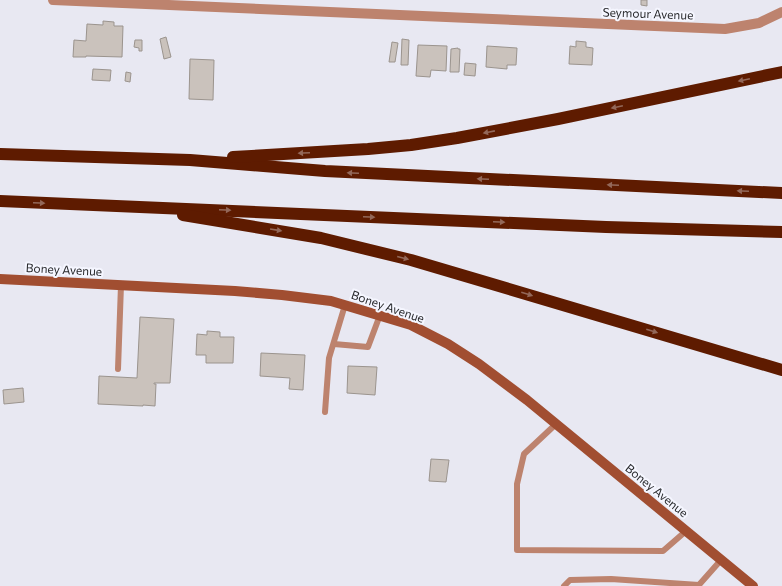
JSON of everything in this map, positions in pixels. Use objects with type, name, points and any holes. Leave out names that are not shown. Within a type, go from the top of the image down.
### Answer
[{"type":"highway","points":[[190,160],[368,149],[419,144],[558,119],[782,72]]},
{"type":"highway","points":[[0,154],[190,160],[325,171],[782,193]]},
{"type":"highway","points":[[0,201],[598,227],[782,232]]},
{"type":"highway","points":[[140,208],[321,238],[369,249],[505,287],[782,370]]},
{"type":"street","name":"Seymour Avenue","points":[[54,0],[725,29],[759,23],[782,12]]},
{"type":"street","name":"Boney Avenue","points":[[0,279],[274,294],[345,304],[411,325],[448,344],[479,364],[556,424],[753,586]]},
{"type":"lane","points":[[118,369],[121,285]]},
{"type":"lane","points":[[325,412],[329,358],[345,304]]},
{"type":"lane","points":[[334,344],[368,347],[380,315]]},
{"type":"lane","points":[[556,424],[524,454],[517,484],[517,550],[663,551],[686,531]]},
{"type":"lane","points":[[564,586],[570,580],[611,578],[698,585],[721,560]]},
{"type":"building","points":[[641,0],[647,0],[647,6],[641,5]]},
{"type":"building","points":[[103,21],[114,22],[114,26],[123,26],[122,57],[73,57],[74,40],[86,41],[87,24],[103,25]]},
{"type":"building","points":[[166,37],[171,57],[164,59],[160,39]]},
{"type":"building","points":[[402,39],[409,40],[408,65],[401,65]]},
{"type":"building","points":[[135,40],[142,40],[142,51],[139,51],[139,48],[134,47]]},
{"type":"building","points":[[576,41],[586,42],[586,47],[593,48],[592,65],[569,64],[570,46],[576,47]]},
{"type":"building","points":[[392,42],[398,43],[395,62],[389,62]]},
{"type":"building","points":[[418,45],[447,46],[446,71],[431,70],[430,77],[416,76]]},
{"type":"building","points":[[487,46],[517,48],[516,65],[507,65],[507,69],[486,67]]},
{"type":"building","points":[[451,49],[460,49],[459,72],[450,72]]},
{"type":"building","points":[[190,59],[214,60],[213,100],[189,99]]},
{"type":"building","points":[[465,63],[476,64],[475,76],[464,75]]},
{"type":"building","points":[[93,69],[111,70],[110,81],[92,80]]},
{"type":"building","points":[[126,72],[131,73],[130,82],[125,81]]},
{"type":"building","points":[[140,317],[174,319],[170,383],[154,383],[156,384],[155,406],[98,404],[99,376],[137,378]]},
{"type":"building","points":[[207,331],[220,332],[220,337],[234,337],[233,363],[206,363],[206,355],[196,355],[197,334],[207,335]]},
{"type":"building","points":[[261,353],[305,355],[303,390],[289,389],[290,378],[260,376]]},
{"type":"building","points":[[348,366],[377,367],[375,395],[347,393]]},
{"type":"building","points":[[23,388],[24,402],[4,404],[3,390]]},
{"type":"building","points":[[431,459],[449,460],[446,482],[429,481]]}]
